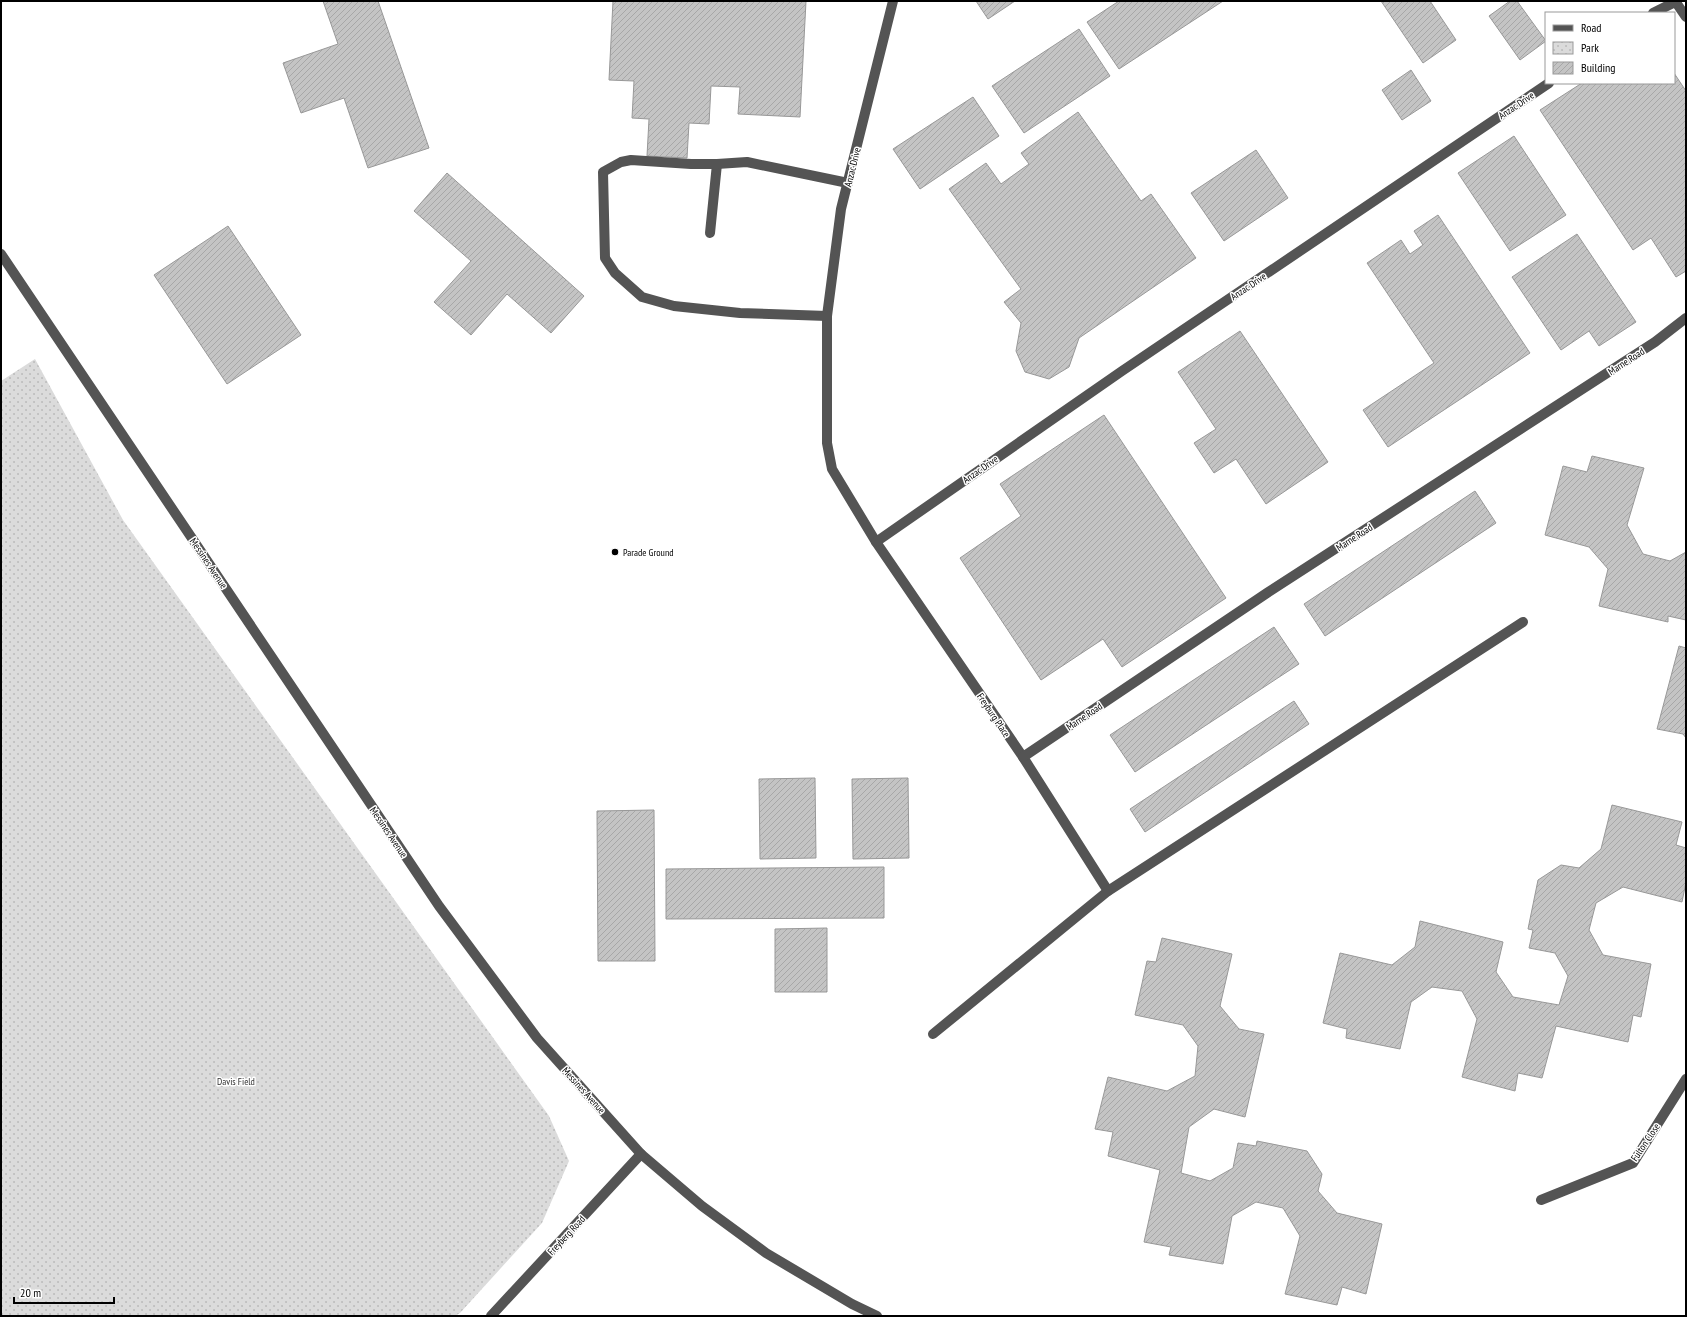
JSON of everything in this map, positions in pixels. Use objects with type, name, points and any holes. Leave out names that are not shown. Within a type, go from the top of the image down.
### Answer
[{"type":"street","name":"Anzac Drive","points":[[893,1],[841,209],[827,316],[827,443],[832,469],[876,542],[1129,366],[1548,84]]},
{"type":"street","points":[[1655,12],[1676,1],[1686,17]]},
{"type":"street","points":[[827,316],[740,313],[674,306],[642,297],[615,273],[605,258],[603,172],[621,162],[631,160],[691,164],[747,162],[848,183]]},
{"type":"street","points":[[710,233],[717,164]]},
{"type":"street","name":"Messines Avenue","points":[[1,254],[439,906],[537,1038],[641,1154],[702,1206],[766,1253],[852,1304],[876,1316]]},
{"type":"street","name":"Marne Road","points":[[1023,757],[1267,593],[1655,342],[1686,318]]},
{"type":"street","name":"Freyburg Place","points":[[876,542],[1023,757],[1108,891]]},
{"type":"street","points":[[933,1034],[1108,891],[1523,622]]},
{"type":"street","name":"Fulton Close","points":[[1541,1200],[1633,1163],[1686,1079]]},
{"type":"street","name":"Freyberg Road","points":[[491,1316],[641,1154]]},
{"type":"green space","name":"Davis Field","points":[[35,359],[123,520],[549,1116],[569,1161],[542,1223],[460,1313],[455,1316],[1,1316],[1,381]]},
{"type":"building","points":[[323,1],[378,1],[429,148],[368,168],[344,98],[301,113],[283,63],[338,44]]},
{"type":"building","points":[[613,1],[806,1],[800,117],[738,114],[740,87],[711,86],[709,124],[689,123],[687,158],[647,156],[649,119],[632,118],[634,81],[609,80]]},
{"type":"building","points":[[976,1],[1015,1],[988,19]]},
{"type":"building","points":[[1119,1],[1223,1],[1119,69],[1087,22]]},
{"type":"building","points":[[1381,1],[1430,1],[1456,40],[1423,63]]},
{"type":"building","points":[[1510,1],[1517,1],[1545,42],[1520,60],[1489,16]]},
{"type":"building","points":[[1079,29],[1110,76],[1024,133],[992,86]]},
{"type":"building","points":[[1411,70],[1431,101],[1402,120],[1382,90]]},
{"type":"building","points":[[1675,74],[1686,91],[1686,271],[1676,277],[1651,238],[1633,250],[1540,110],[1580,84],[1675,84]]},
{"type":"building","points":[[973,97],[999,136],[920,189],[893,149]]},
{"type":"building","points":[[1078,112],[1141,201],[1151,194],[1196,258],[1079,338],[1069,367],[1049,379],[1025,372],[1016,351],[1021,323],[1004,302],[1021,289],[949,189],[986,163],[1001,184],[1029,164],[1021,153]]},
{"type":"building","points":[[1514,136],[1566,215],[1510,251],[1458,173]]},
{"type":"building","points":[[1256,150],[1288,198],[1224,241],[1191,193]]},
{"type":"building","points":[[447,173],[584,296],[551,333],[507,294],[471,335],[434,302],[471,261],[414,211]]},
{"type":"building","points":[[1438,215],[1530,353],[1388,447],[1363,410],[1434,363],[1367,263],[1401,240],[1410,254],[1423,245],[1414,231]]},
{"type":"building","points":[[228,226],[301,335],[227,384],[154,275]]},
{"type":"building","points":[[1577,234],[1636,322],[1599,346],[1589,331],[1561,350],[1512,277]]},
{"type":"building","points":[[1240,331],[1328,462],[1266,504],[1236,459],[1214,473],[1194,443],[1216,429],[1178,372]]},
{"type":"building","points":[[1104,415],[1226,598],[1122,667],[1103,639],[1041,680],[960,558],[1021,516],[1000,484]]},
{"type":"building","points":[[1592,456],[1644,468],[1627,525],[1643,554],[1670,561],[1686,552],[1686,620],[1668,616],[1668,622],[1599,606],[1608,569],[1589,547],[1545,535],[1563,466],[1587,472]]},
{"type":"building","points":[[1475,491],[1496,523],[1325,636],[1304,604]]},
{"type":"building","points":[[1274,627],[1299,664],[1135,772],[1110,735]]},
{"type":"building","points":[[1679,646],[1686,648],[1686,738],[1683,734],[1657,729]]},
{"type":"building","points":[[1294,701],[1309,724],[1145,832],[1130,809]]},
{"type":"building","points":[[815,778],[816,858],[760,859],[759,779]]},
{"type":"building","points":[[908,778],[909,858],[853,859],[852,779]]},
{"type":"building","points":[[1612,805],[1682,822],[1676,845],[1686,848],[1686,882],[1682,902],[1623,887],[1596,903],[1589,930],[1603,955],[1651,964],[1641,1017],[1633,1015],[1628,1042],[1556,1026],[1542,1078],[1518,1073],[1515,1091],[1462,1077],[1477,1019],[1462,991],[1432,987],[1411,1002],[1400,1049],[1346,1038],[1347,1029],[1323,1023],[1340,953],[1392,965],[1415,947],[1420,921],[1503,942],[1496,972],[1513,997],[1559,1005],[1568,976],[1555,953],[1529,948],[1533,930],[1528,929],[1538,880],[1561,865],[1579,868],[1601,849]]},
{"type":"building","points":[[654,810],[655,961],[598,961],[597,811]]},
{"type":"building","points":[[884,867],[884,918],[666,919],[666,869]]},
{"type":"building","points":[[827,928],[827,992],[775,992],[775,929]]},
{"type":"building","points":[[1162,938],[1232,954],[1220,1006],[1239,1029],[1264,1034],[1245,1117],[1214,1109],[1189,1127],[1181,1173],[1210,1181],[1233,1168],[1238,1143],[1256,1146],[1257,1141],[1307,1151],[1322,1174],[1318,1191],[1337,1213],[1382,1224],[1366,1294],[1342,1287],[1337,1305],[1285,1294],[1300,1236],[1283,1208],[1256,1202],[1232,1216],[1223,1264],[1169,1255],[1171,1247],[1144,1242],[1160,1170],[1108,1156],[1113,1132],[1095,1129],[1108,1077],[1167,1091],[1195,1076],[1198,1046],[1183,1025],[1135,1015],[1147,961],[1156,962]]},
{"type":"place","name":"Parade Ground","points":[[615,552]]}]
